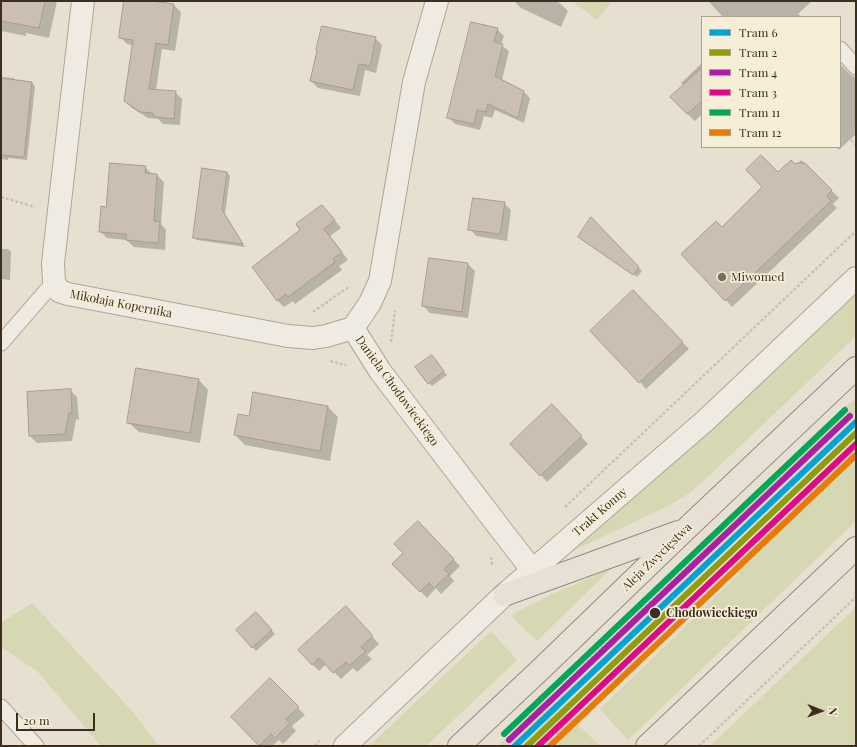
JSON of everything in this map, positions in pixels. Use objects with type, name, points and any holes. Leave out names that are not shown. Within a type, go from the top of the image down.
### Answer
[{"type":"main road","name":"Aleja Zwycięstwa","points":[[459,746],[856,368]]},
{"type":"main road","points":[[504,595],[685,530]]},
{"type":"main road","points":[[647,746],[856,548]]},
{"type":"street","name":"Mikołaja Kopernika","points":[[82,1],[53,263],[54,282],[59,291],[68,294],[288,336],[313,338],[326,336],[353,328]]},
{"type":"street","name":"Daniela Chodowieckiego","points":[[436,1],[414,82],[380,281],[370,303],[353,328],[380,371],[533,571]]},
{"type":"street","name":"Trakt Konny","points":[[345,746],[504,595],[706,420],[856,278]]},
{"type":"lane","points":[[841,50],[856,67]]},
{"type":"lane","points":[[1,343],[54,282]]},
{"type":"lane","points":[[1,707],[36,746]]},
{"type":"path","points":[[850,140],[856,145]]},
{"type":"path","points":[[1,197],[59,214]]},
{"type":"path","points":[[560,511],[856,231]]},
{"type":"path","points":[[311,313],[351,286]]},
{"type":"path","points":[[391,346],[396,305]]},
{"type":"path","points":[[560,688],[710,545]]},
{"type":"path","points":[[585,713],[734,569]]},
{"type":"path","points":[[699,746],[856,597]]},
{"type":"green space","points":[[572,1],[612,1],[597,20]]},
{"type":"green space","points":[[856,293],[856,336],[713,472],[691,492],[670,505],[575,550],[756,387]]},
{"type":"green space","points":[[856,397],[856,413],[715,548],[706,540]]},
{"type":"green space","points":[[856,446],[856,521],[628,740],[600,709],[739,574],[730,564]]},
{"type":"green space","points":[[612,568],[537,641],[511,616],[546,597]]},
{"type":"green space","points":[[32,603],[132,711],[159,746],[101,746],[37,671],[1,647],[1,623]]},
{"type":"green space","points":[[856,607],[856,746],[710,746]]},
{"type":"green space","points":[[491,631],[517,660],[426,746],[369,746]]},
{"type":"green space","points":[[549,696],[600,746],[498,746]]},
{"type":"building","points":[[1,1],[45,1],[39,28],[1,21]]},
{"type":"building","points":[[124,1],[152,1],[174,4],[168,45],[156,43],[149,89],[176,91],[174,119],[155,117],[153,113],[140,112],[124,101],[133,40],[119,38]]},
{"type":"building","points":[[471,22],[498,28],[494,42],[503,44],[495,76],[524,91],[518,118],[488,104],[486,112],[477,110],[474,124],[447,118]]},
{"type":"building","points":[[322,26],[376,37],[370,66],[359,64],[353,90],[310,81]]},
{"type":"building","points":[[701,69],[701,102],[687,114],[670,97]]},
{"type":"building","points":[[1,78],[32,82],[24,157],[1,155]]},
{"type":"building","points":[[761,155],[778,172],[791,160],[795,164],[805,163],[832,190],[827,196],[831,201],[725,301],[681,254],[716,221],[722,227],[762,187],[746,170]]},
{"type":"building","points":[[110,163],[146,166],[145,173],[157,174],[154,221],[160,222],[158,243],[126,240],[126,234],[99,232],[101,206],[106,207]]},
{"type":"building","points":[[202,168],[227,172],[222,210],[243,244],[193,238]]},
{"type":"building","points":[[473,198],[505,202],[500,234],[468,230]]},
{"type":"building","points":[[322,205],[335,220],[324,229],[342,252],[333,259],[335,262],[288,297],[286,294],[277,301],[252,267],[300,230],[296,224]]},
{"type":"building","points":[[591,217],[639,267],[633,275],[578,237]]},
{"type":"building","points":[[429,258],[468,263],[462,312],[422,306]]},
{"type":"building","points":[[633,290],[683,342],[639,383],[590,331]]},
{"type":"building","points":[[432,355],[444,371],[428,384],[415,367]]},
{"type":"building","points":[[136,368],[199,379],[190,433],[127,423]]},
{"type":"building","points":[[71,389],[72,413],[69,413],[65,434],[29,436],[27,392]]},
{"type":"building","points":[[253,392],[328,406],[320,451],[234,435],[238,414],[249,416]]},
{"type":"building","points":[[552,404],[582,436],[540,476],[510,444]]},
{"type":"building","points":[[418,521],[454,559],[444,569],[449,574],[434,588],[429,583],[420,592],[392,564],[403,553],[394,544]]},
{"type":"building","points":[[346,606],[373,636],[361,647],[366,651],[349,666],[346,662],[333,673],[319,658],[312,665],[298,650]]},
{"type":"building","points":[[256,612],[272,630],[252,648],[236,630]]},
{"type":"building","points":[[270,678],[299,707],[286,719],[290,723],[275,738],[271,734],[259,746],[231,717]]},
{"type":"tram line","name":"11","points":[[504,734],[845,410]]},
{"type":"tram line","name":"4","points":[[509,740],[850,416]]},
{"type":"tram line","name":"6","points":[[515,746],[856,422]]},
{"type":"tram line","name":"2","points":[[527,746],[856,433]]},
{"type":"tram line","name":"3","points":[[538,746],[856,444]]},
{"type":"tram line","name":"12","points":[[550,746],[856,455]]},
{"type":"place","name":"Miwomed","points":[[722,277]]},
{"type":"place","name":"Chodowieckiego","points":[[655,613]]}]
